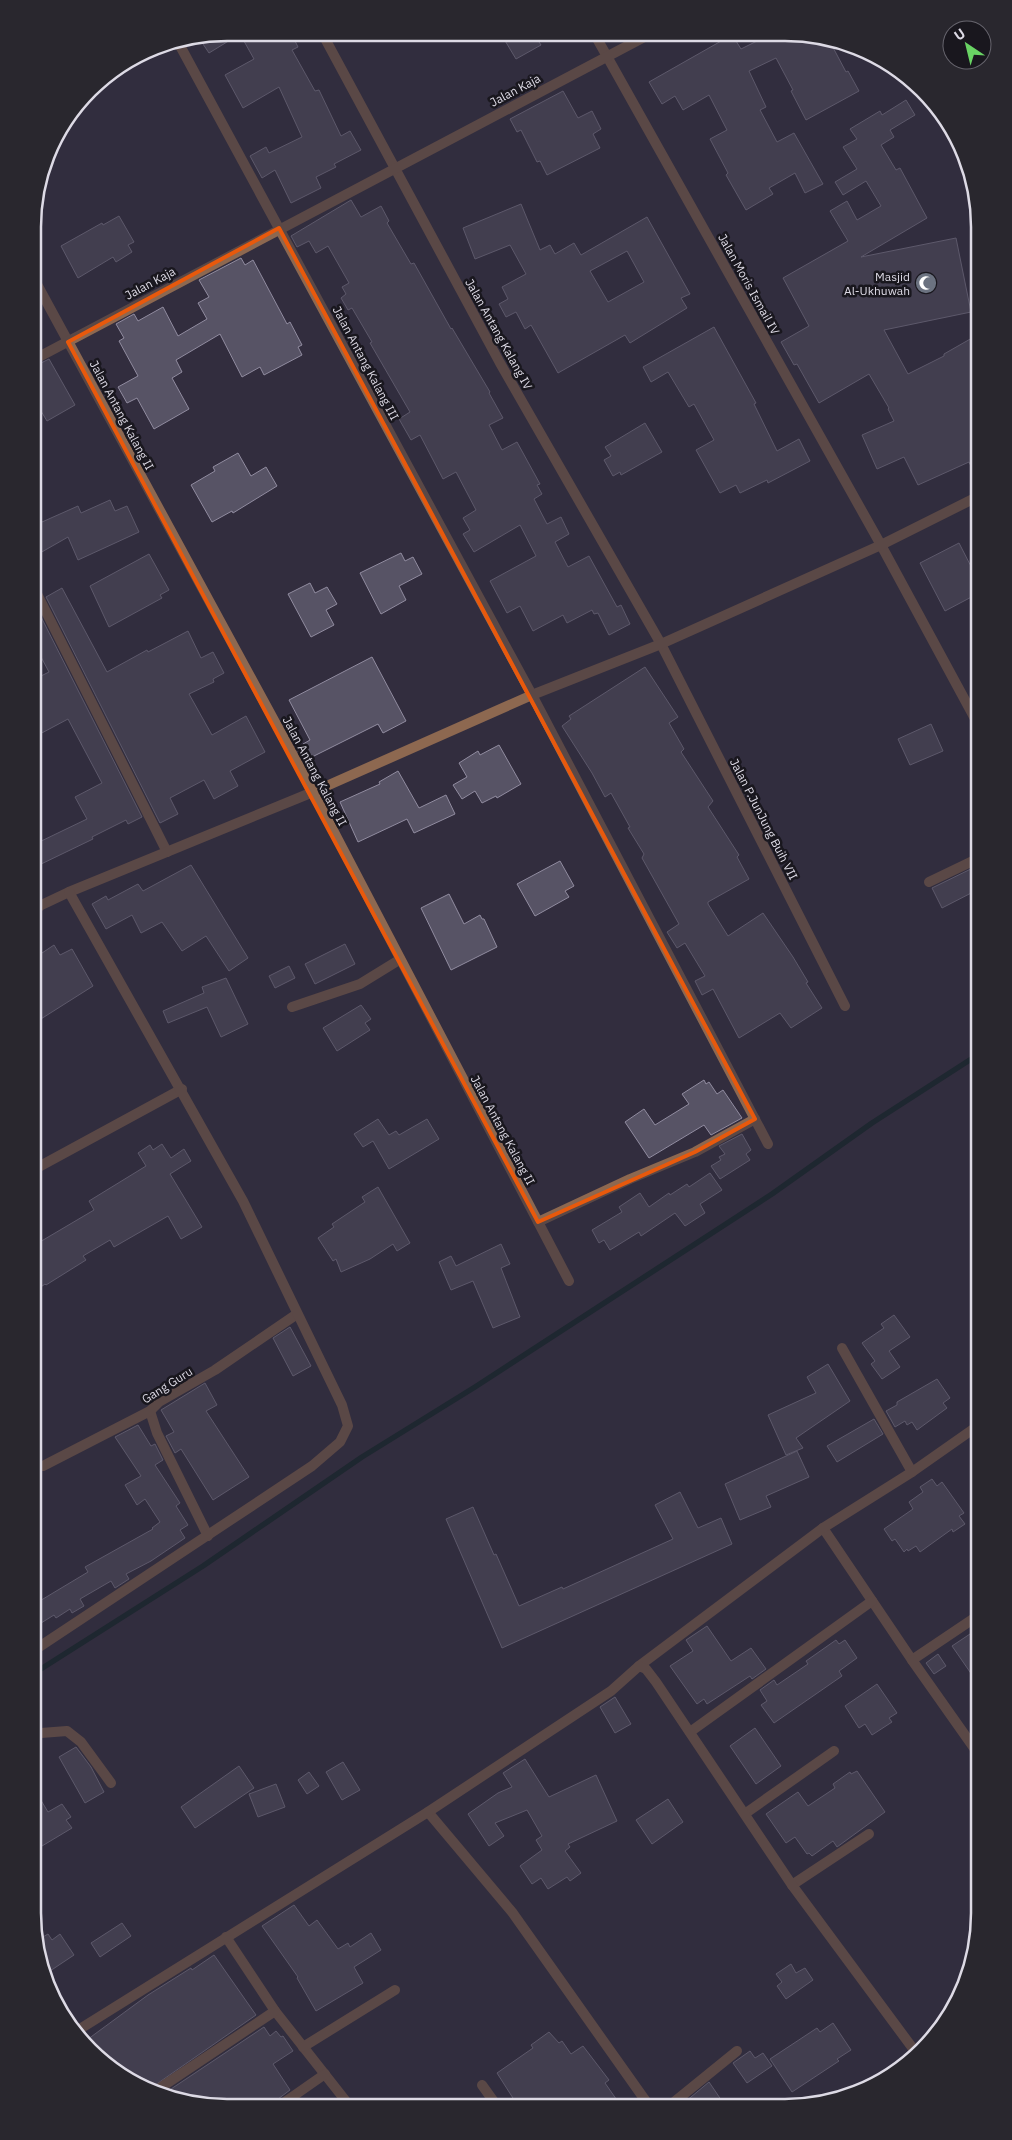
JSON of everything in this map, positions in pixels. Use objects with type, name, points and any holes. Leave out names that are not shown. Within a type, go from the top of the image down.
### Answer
[{"type":"street","name":"Jalan Antang Kalang IV","points":[[326,41],[500,363],[661,644]]},
{"type":"street","name":"Jalan Moris Ismail IV","points":[[598,41],[881,545],[971,711]]},
{"type":"street","name":"Jalan Kaja","points":[[41,356],[279,228],[636,41]]},
{"type":"street","name":"Jalan Antang Kalang III","points":[[181,48],[532,695],[768,1144]]},
{"type":"street","name":"Jalan Antang Kalang II","points":[[41,292],[313,792],[399,960],[569,1281]]},
{"type":"street","points":[[41,906],[69,892],[313,792],[532,695],[661,644],[881,545],[971,500]]},
{"type":"street","points":[[41,602],[167,852]]},
{"type":"street","name":"Jalan P.JunJung Buih VII","points":[[661,644],[845,1006]]},
{"type":"street","points":[[929,882],[971,862]]},
{"type":"street","points":[[41,1646],[312,1466],[340,1442],[345,1436],[348,1426],[347,1418],[243,1201],[182,1089],[69,892]]},
{"type":"street","points":[[292,1007],[360,984],[399,960]]},
{"type":"street","points":[[41,1166],[182,1089]]},
{"type":"street","points":[[538,1222],[630,1179],[695,1152],[755,1119]]},
{"type":"street","name":"Gang Guru","points":[[43,1466],[150,1411],[159,1402],[215,1370],[297,1314]]},
{"type":"street","points":[[842,1348],[912,1472]]},
{"type":"street","points":[[150,1411],[157,1432],[208,1536]]},
{"type":"street","points":[[81,2028],[428,1812],[611,1691],[639,1666],[823,1528],[912,1472],[971,1431]]},
{"type":"street","points":[[823,1528],[971,1744]]},
{"type":"street","points":[[690,1732],[872,1601]]},
{"type":"street","points":[[912,1660],[971,1620]]},
{"type":"street","points":[[639,1666],[646,1669],[656,1682],[746,1813],[792,1885],[912,2048]]},
{"type":"street","points":[[41,1733],[67,1731],[81,1742],[111,1783]]},
{"type":"street","points":[[746,1813],[834,1751]]},
{"type":"street","points":[[428,1812],[512,1912],[644,2099]]},
{"type":"street","points":[[792,1885],[869,1834]]},
{"type":"street","points":[[226,1937],[274,2012],[344,2099]]},
{"type":"street","points":[[303,2046],[395,1990]]},
{"type":"street","points":[[162,2087],[274,2012]]},
{"type":"street","points":[[678,2099],[737,2051]]},
{"type":"street","points":[[289,2099],[325,2074]]},
{"type":"street","points":[[482,2084],[492,2099]]},
{"type":"highlighted area","points":[[279,228],[755,1119],[695,1152],[538,1222],[68,342]]},
{"type":"building","points":[[229,41],[209,53],[202,43]]},
{"type":"building","points":[[244,41],[295,41],[298,47],[292,50],[315,91],[319,90],[341,136],[350,131],[361,150],[334,164],[336,167],[316,177],[321,188],[291,203],[275,170],[262,178],[250,156],[266,147],[269,153],[302,137],[279,87],[243,108],[225,75],[254,59]]},
{"type":"building","points":[[505,41],[538,41],[541,45],[516,59]]},
{"type":"building","points":[[721,41],[736,41],[741,49],[757,41],[785,41],[809,43],[833,48],[859,91],[806,120],[776,58],[749,71],[766,107],[760,110],[777,142],[794,133],[823,184],[805,193],[795,173],[769,188],[773,194],[746,210],[726,175],[728,173],[710,139],[727,130],[709,95],[683,110],[675,96],[662,104],[649,82]]},
{"type":"building","points":[[563,91],[578,118],[592,111],[601,129],[593,134],[600,148],[547,175],[540,161],[537,162],[521,130],[517,132],[510,119]]},
{"type":"building","points":[[906,100],[915,115],[890,130],[894,137],[881,145],[896,170],[900,168],[927,218],[861,257],[956,238],[971,312],[884,330],[908,374],[944,356],[944,354],[971,339],[971,466],[969,462],[918,485],[904,457],[877,469],[862,435],[894,421],[889,408],[869,374],[819,403],[797,364],[794,365],[781,342],[809,326],[783,278],[848,241],[830,211],[847,201],[857,220],[881,206],[866,181],[843,195],[835,182],[857,169],[843,147],[857,139],[850,129],[880,111],[882,115]]},
{"type":"building","points":[[351,200],[361,217],[381,206],[389,221],[387,223],[411,264],[414,263],[451,329],[490,392],[503,418],[489,425],[502,450],[517,442],[540,484],[537,485],[542,494],[534,499],[547,524],[561,517],[569,534],[555,542],[568,567],[589,556],[617,607],[621,605],[630,624],[609,635],[598,613],[594,614],[592,610],[567,623],[563,615],[533,631],[520,606],[507,613],[490,581],[536,556],[520,525],[474,552],[463,534],[470,530],[463,518],[476,510],[456,472],[443,479],[420,435],[411,440],[399,419],[410,412],[352,308],[348,310],[341,298],[346,294],[342,287],[349,283],[328,246],[316,253],[309,241],[297,247],[291,236]]},
{"type":"building","points":[[521,204],[540,250],[550,245],[555,254],[574,243],[581,255],[647,217],[690,294],[681,298],[687,308],[630,343],[625,335],[558,373],[531,325],[525,329],[516,312],[506,317],[499,304],[508,299],[502,287],[526,274],[510,245],[475,259],[463,228]],"holes":[[[627,251],[644,282],[608,302],[590,271]]]},
{"type":"building","points":[[119,216],[134,242],[128,245],[132,252],[116,262],[113,257],[78,278],[61,246],[102,223],[103,225]]},
{"type":"building","points":[[241,258],[245,265],[253,260],[287,324],[290,322],[302,345],[298,347],[302,355],[264,375],[260,367],[242,377],[220,334],[176,360],[182,372],[172,378],[189,409],[154,429],[137,398],[127,403],[118,387],[138,376],[119,341],[124,338],[116,324],[134,314],[138,321],[163,307],[178,336],[207,319],[198,303],[209,297],[199,280]]},
{"type":"building","points":[[714,327],[756,403],[754,404],[777,451],[799,439],[810,461],[768,483],[767,480],[740,493],[736,485],[720,493],[696,450],[714,440],[694,404],[689,407],[668,372],[651,382],[643,367]]},
{"type":"building","points":[[49,359],[75,405],[47,421],[41,411],[41,363]]},
{"type":"building","points":[[645,423],[662,452],[621,475],[620,472],[613,476],[604,460],[611,456],[605,447]]},
{"type":"building","points":[[238,453],[251,476],[266,467],[277,486],[233,513],[232,511],[212,522],[191,485],[215,471],[213,467]]},
{"type":"building","points":[[110,500],[115,511],[127,506],[139,532],[78,560],[68,537],[41,552],[41,522],[78,506],[81,513]]},
{"type":"building","points":[[959,543],[971,566],[971,597],[945,611],[920,563]]},
{"type":"building","points":[[401,553],[405,561],[413,557],[422,574],[399,586],[406,600],[381,614],[360,573]]},
{"type":"building","points":[[149,554],[169,590],[160,595],[162,598],[109,627],[90,586]]},
{"type":"building","points":[[310,583],[315,593],[327,587],[337,604],[326,610],[334,625],[311,637],[288,594]]},
{"type":"building","points":[[62,588],[107,672],[147,650],[148,652],[188,631],[201,658],[213,652],[224,673],[213,679],[214,682],[189,694],[212,735],[246,716],[265,752],[230,771],[238,786],[214,799],[204,780],[170,798],[178,814],[160,823],[46,597]]},
{"type":"building","points":[[41,617],[142,817],[128,824],[126,820],[92,837],[93,839],[41,864],[41,841],[87,819],[75,797],[102,783],[68,719],[41,733],[41,676],[49,672],[41,657]]},
{"type":"building","points":[[372,657],[406,721],[383,733],[378,724],[310,758],[303,744],[310,740],[289,700]]},
{"type":"building","points":[[645,667],[678,717],[669,723],[684,749],[681,752],[713,801],[708,807],[739,855],[737,857],[749,879],[708,902],[708,904],[728,936],[763,913],[793,957],[808,982],[806,983],[822,1008],[791,1028],[780,1013],[739,1038],[713,989],[702,995],[695,981],[705,976],[685,943],[677,948],[667,932],[679,924],[642,858],[644,854],[628,828],[630,827],[611,793],[605,797],[562,726],[571,719],[569,716]]},
{"type":"building","points":[[931,724],[943,751],[910,765],[898,739]]},
{"type":"building","points":[[499,745],[521,784],[497,798],[496,796],[482,803],[475,791],[462,799],[453,785],[467,777],[459,763],[478,751],[480,755]]},
{"type":"building","points":[[398,771],[419,808],[446,795],[455,814],[414,833],[407,819],[358,842],[340,802],[380,784],[379,782]]},
{"type":"building","points":[[560,861],[574,886],[565,891],[569,897],[535,916],[517,884]]},
{"type":"building","points":[[191,865],[248,958],[229,971],[206,936],[182,951],[162,922],[141,933],[132,915],[106,929],[92,904],[106,896],[108,900],[138,884],[143,891]]},
{"type":"building","points":[[971,869],[971,893],[942,908],[932,888]]},
{"type":"building","points":[[449,894],[464,924],[480,915],[484,919],[497,947],[451,970],[421,908]]},
{"type":"building","points":[[345,944],[355,964],[315,984],[305,964]]},
{"type":"building","points":[[54,945],[60,955],[72,949],[93,986],[41,1019],[41,954]]},
{"type":"building","points":[[289,966],[295,978],[275,988],[269,976]]},
{"type":"building","points":[[226,978],[248,1024],[221,1037],[207,1007],[168,1023],[163,1011],[204,993],[202,987]]},
{"type":"building","points":[[361,1005],[371,1019],[365,1023],[370,1030],[337,1051],[323,1028]]},
{"type":"building","points":[[704,1080],[706,1084],[709,1082],[717,1094],[723,1090],[742,1118],[711,1135],[704,1125],[649,1158],[625,1122],[644,1109],[655,1125],[689,1104],[682,1094]]},
{"type":"building","points":[[378,1119],[389,1135],[396,1131],[399,1135],[427,1119],[439,1139],[389,1169],[373,1141],[363,1147],[354,1134]]},
{"type":"building","points":[[742,1134],[751,1150],[746,1154],[750,1160],[720,1179],[711,1166],[721,1160],[719,1157],[725,1154],[719,1146]]},
{"type":"building","points":[[162,1144],[171,1158],[184,1149],[191,1161],[170,1174],[202,1227],[181,1239],[168,1216],[114,1247],[110,1240],[83,1256],[86,1260],[41,1287],[41,1241],[94,1210],[89,1201],[146,1166],[138,1153],[150,1145],[153,1150]]},
{"type":"building","points":[[710,1173],[722,1190],[700,1204],[705,1213],[685,1226],[675,1213],[641,1236],[639,1232],[610,1250],[604,1240],[599,1243],[592,1230],[622,1212],[619,1207],[640,1193],[649,1207],[669,1193],[670,1195],[687,1184],[689,1187]]},
{"type":"building","points":[[378,1187],[410,1243],[397,1251],[393,1244],[370,1259],[341,1272],[336,1259],[333,1261],[318,1238],[334,1227],[332,1224],[365,1202],[362,1197]]},
{"type":"building","points":[[501,1244],[510,1264],[501,1268],[520,1317],[493,1328],[473,1281],[451,1290],[439,1262],[451,1256],[456,1266]]},
{"type":"building","points":[[894,1315],[910,1337],[889,1351],[900,1367],[882,1379],[871,1364],[875,1361],[862,1343],[884,1328],[881,1324]]},
{"type":"building","points":[[290,1327],[311,1366],[293,1376],[273,1338]]},
{"type":"building","points":[[828,1364],[850,1401],[796,1438],[803,1448],[786,1455],[768,1415],[816,1393],[807,1377]]},
{"type":"building","points":[[937,1379],[950,1398],[943,1403],[947,1408],[917,1430],[912,1422],[907,1425],[905,1421],[895,1427],[886,1411],[897,1405],[897,1402]]},
{"type":"building","points":[[205,1383],[217,1405],[206,1411],[249,1477],[213,1500],[181,1449],[175,1453],[166,1436],[174,1432],[161,1410]]},
{"type":"building","points":[[874,1419],[883,1434],[837,1462],[827,1446]]},
{"type":"building","points":[[138,1425],[151,1446],[155,1444],[163,1460],[155,1465],[180,1503],[176,1506],[188,1525],[180,1530],[185,1538],[151,1561],[126,1574],[129,1579],[115,1588],[111,1581],[80,1599],[84,1606],[72,1613],[70,1609],[56,1618],[54,1615],[41,1623],[41,1600],[88,1572],[85,1567],[153,1529],[160,1522],[145,1499],[137,1505],[125,1485],[141,1476],[115,1437]]},
{"type":"building","points":[[797,1451],[809,1477],[766,1496],[771,1507],[740,1520],[725,1484]]},
{"type":"building","points":[[932,1479],[937,1486],[942,1482],[964,1513],[959,1516],[965,1524],[953,1532],[952,1529],[920,1552],[916,1546],[904,1552],[895,1539],[892,1541],[884,1529],[913,1509],[909,1502],[923,1492],[920,1487]]},
{"type":"building","points":[[680,1492],[698,1528],[721,1518],[732,1544],[502,1648],[446,1519],[473,1507],[519,1606],[562,1587],[563,1589],[673,1539],[655,1505]]},
{"type":"building","points":[[707,1626],[731,1661],[751,1648],[766,1669],[752,1679],[750,1676],[707,1704],[704,1699],[697,1704],[670,1666],[693,1651],[686,1640]]},
{"type":"building","points":[[971,1633],[971,1673],[952,1646]]},
{"type":"building","points":[[836,1640],[839,1644],[845,1640],[857,1658],[839,1671],[842,1676],[774,1723],[761,1705],[767,1701],[760,1690],[774,1680],[777,1685],[808,1664],[806,1661]]},
{"type":"building","points":[[938,1654],[946,1666],[934,1674],[926,1663]]},
{"type":"building","points":[[877,1684],[897,1713],[889,1718],[892,1722],[872,1735],[865,1724],[859,1728],[845,1706]]},
{"type":"building","points":[[615,1697],[631,1724],[615,1733],[600,1707]]},
{"type":"building","points":[[755,1728],[781,1766],[756,1784],[730,1746]]},
{"type":"building","points":[[76,1747],[91,1767],[104,1792],[85,1803],[59,1757]]},
{"type":"building","points":[[525,1759],[549,1797],[596,1775],[617,1821],[568,1844],[570,1847],[565,1851],[581,1873],[570,1881],[567,1877],[548,1889],[541,1878],[532,1884],[520,1866],[542,1850],[536,1840],[542,1836],[527,1810],[495,1823],[504,1836],[489,1846],[468,1814],[498,1793],[512,1787],[503,1773]]},
{"type":"building","points":[[343,1762],[360,1790],[342,1800],[326,1772]]},
{"type":"building","points":[[239,1766],[254,1788],[195,1828],[181,1807]]},
{"type":"building","points":[[857,1771],[885,1812],[837,1847],[833,1841],[812,1856],[809,1853],[807,1854],[795,1837],[786,1843],[766,1814],[798,1792],[808,1806],[835,1788],[833,1784],[850,1772],[851,1774]]},
{"type":"building","points":[[309,1772],[319,1786],[307,1794],[298,1780]]},
{"type":"building","points":[[276,1784],[285,1807],[258,1817],[249,1794]]},
{"type":"building","points":[[668,1799],[683,1822],[652,1844],[636,1820]]},
{"type":"building","points":[[41,1800],[48,1812],[62,1804],[71,1817],[66,1820],[72,1828],[41,1847]]},
{"type":"building","points":[[294,1905],[309,1926],[317,1920],[338,1949],[348,1943],[350,1947],[371,1933],[381,1950],[354,1967],[363,1983],[316,2011],[298,1977],[262,1926]]},
{"type":"building","points":[[122,1923],[131,1936],[100,1957],[91,1943]]},
{"type":"building","points":[[48,1934],[52,1940],[60,1934],[74,1955],[50,1971],[43,1937]]},
{"type":"building","points":[[214,1955],[256,2015],[156,2085],[134,2074],[114,2060],[90,2038],[148,1995],[191,1968],[192,1970]]},
{"type":"building","points":[[791,1964],[796,1973],[805,1968],[813,1980],[786,1999],[777,1986],[782,1982],[776,1974]]},
{"type":"building","points":[[833,2023],[851,2050],[837,2059],[839,2061],[792,2092],[770,2059],[817,2028],[820,2032]]},
{"type":"building","points":[[264,2027],[270,2036],[276,2031],[281,2037],[283,2036],[293,2051],[273,2064],[290,2090],[278,2099],[203,2097],[170,2090]]},
{"type":"building","points":[[549,2032],[559,2043],[562,2041],[571,2054],[583,2046],[609,2080],[605,2083],[616,2099],[514,2099],[497,2073],[533,2048],[531,2045]]},
{"type":"building","points":[[750,2051],[755,2058],[763,2053],[772,2066],[747,2083],[733,2063]]},
{"type":"building","points":[[709,2082],[721,2099],[689,2099]]},
{"type":"waterway","points":[[41,1669],[203,1566],[362,1457],[475,1387],[772,1194],[872,1123],[971,1059]]},
{"type":"place","name":"Masjid Al-Ukhuwah","points":[[926,283]]}]
